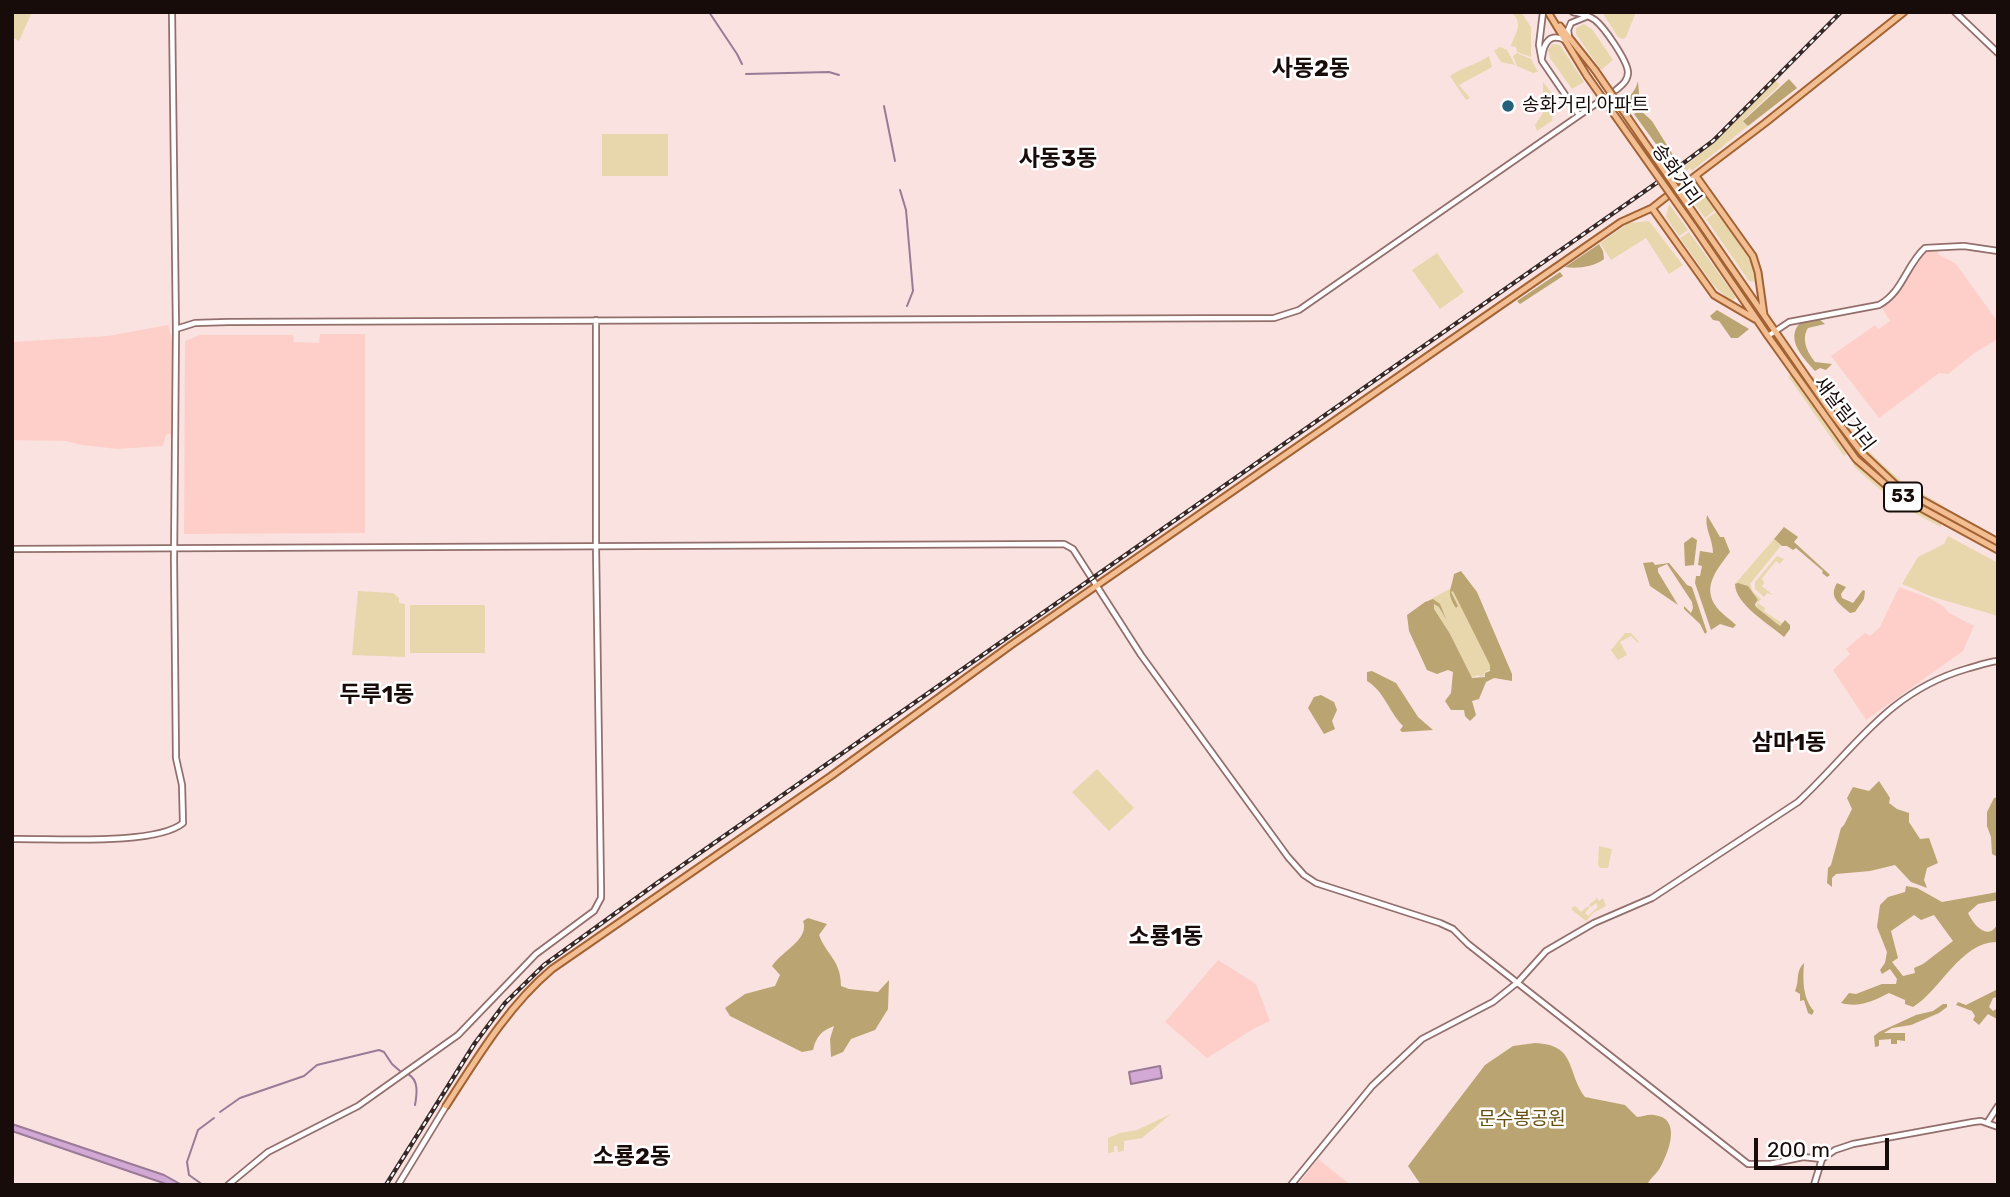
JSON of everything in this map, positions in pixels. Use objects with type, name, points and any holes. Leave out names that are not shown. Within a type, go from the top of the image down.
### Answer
[{"type":"main road","name":"송화거리","points":[[1547,12],[1595,70],[1764,315]]},
{"type":"main road","points":[[1682,186],[1904,12]]},
{"type":"main road","name":"송화거리","points":[[1567,39],[1587,76],[1757,320]]},
{"type":"main road","points":[[1696,176],[1753,256],[1761,284],[1764,315]]},
{"type":"main road","points":[[446,1106],[483,1048],[529,991],[552,969],[1621,222],[1653,208],[1666,197]]},
{"type":"main road","points":[[1653,208],[1714,295],[1757,320]]},
{"type":"main road","points":[[1747,291],[1761,284]]},
{"type":"main road","points":[[1730,306],[1740,297]]},
{"type":"main road","name":"새살림거리","points":[[1764,315],[1862,453],[1898,488],[1998,542]]},
{"type":"main road","name":"새살림거리","points":[[1757,320],[1856,459],[1910,502],[1998,550]]},
{"type":"street","points":[[12,839],[135,837],[169,832],[183,823],[182,785],[176,758],[173,12]]},
{"type":"street","points":[[1547,12],[1539,45],[1542,61],[1579,115]]},
{"type":"street","points":[[1573,12],[1588,16],[1598,23],[1622,56],[1627,67],[1625,82],[1616,90]]},
{"type":"street","points":[[1955,12],[1998,53]]},
{"type":"street","points":[[1542,61],[1546,41],[1555,37],[1567,39],[1571,23],[1588,16]]},
{"type":"street","points":[[176,329],[195,323],[228,322],[1284,316],[1299,310],[1597,103]]},
{"type":"street","points":[[1768,336],[1789,322],[1879,306],[1893,295],[1925,248],[1964,246],[1998,251]]},
{"type":"street","points":[[228,1185],[268,1152],[358,1106],[458,1035],[536,954],[594,912],[598,905],[601,888],[596,320]]},
{"type":"street","points":[[12,549],[1064,544],[1073,549],[1168,693],[1304,875],[1330,889],[1453,929],[1468,944],[1748,1164],[1762,1165],[1803,1157],[1822,1159]]},
{"type":"street","points":[[1291,1185],[1372,1086],[1422,1039],[1484,1007],[1518,982],[1546,951],[1594,923],[1652,898],[1798,802],[1811,792],[1862,733],[1898,702],[1943,677],[1998,661]]},
{"type":"street","points":[[398,1185],[446,1106]]},
{"type":"street","points":[[1987,1123],[1998,1106]]},
{"type":"street","points":[[1814,1185],[1822,1159],[1835,1150],[1853,1144],[1973,1122],[1998,1127]]},
{"type":"shaded area","points":[[12,12],[32,12],[19,41],[12,37]]},
{"type":"shaded area","points":[[1511,12],[1521,12],[1531,27],[1531,57],[1517,52],[1516,47],[1511,46],[1518,24]]},
{"type":"shaded area","points":[[1602,12],[1636,12],[1626,37],[1618,37]]},
{"type":"shaded area","points":[[1584,24],[1592,29],[1613,60],[1601,70],[1576,34],[1576,28]]},
{"type":"shaded area","points":[[1552,44],[1560,45],[1584,82],[1572,89],[1550,58],[1548,50]]},
{"type":"shaded area","points":[[1500,47],[1507,50],[1515,65],[1501,62],[1494,51]]},
{"type":"shaded area","points":[[1517,53],[1531,59],[1538,72],[1533,73],[1517,66],[1513,56]]},
{"type":"shaded area","points":[[1489,56],[1492,67],[1459,85],[1470,98],[1466,100],[1450,76]]},
{"type":"shaded area","points":[[1775,80],[1780,85],[1743,120],[1748,126],[1692,171],[1690,168],[1677,178],[1675,174],[1715,142]]},
{"type":"shaded area","points":[[1543,82],[1555,97],[1552,121],[1537,131],[1535,125],[1543,113]]},
{"type":"shaded area","points":[[602,134],[668,134],[668,176],[602,176]]},
{"type":"shaded area","points":[[1693,189],[1703,194],[1715,210],[1705,218],[1686,192]]},
{"type":"shaded area","points":[[1669,204],[1688,230],[1679,236],[1666,217]]},
{"type":"shaded area","points":[[1716,212],[1747,255],[1756,282],[1749,281],[1706,219]]},
{"type":"shaded area","points":[[1649,221],[1683,265],[1669,274],[1646,238],[1611,260],[1600,243],[1629,223]]},
{"type":"shaded area","points":[[1689,232],[1735,299],[1730,300],[1714,286],[1680,238]]},
{"type":"shaded area","points":[[1938,250],[1938,254],[1956,264],[1998,322],[1998,339],[1948,374],[1939,373],[1879,418],[1831,356],[1875,325],[1879,329],[1890,321],[1882,308],[1903,286],[1924,251]]},
{"type":"shaded area","points":[[1437,253],[1464,292],[1440,309],[1412,270]]},
{"type":"shaded area","points":[[168,325],[173,344],[174,433],[166,435],[163,446],[117,449],[66,441],[12,440],[12,342],[108,336]]},
{"type":"shaded area","points":[[320,334],[365,334],[365,533],[184,534],[185,341],[200,335],[293,335],[294,342],[319,343]]},
{"type":"shaded area","points":[[1791,374],[1844,450],[1844,456],[1788,376]]},
{"type":"shaded area","points":[[1813,376],[1858,437],[1853,436],[1811,377]]},
{"type":"shaded area","points":[[1868,451],[1901,481],[1951,510],[1899,483],[1866,453]]},
{"type":"shaded area","points":[[1855,462],[1885,489],[1941,523],[1941,527],[1884,492],[1853,465]]},
{"type":"shaded area","points":[[1948,536],[1998,563],[1998,616],[1933,597],[1902,584],[1918,557],[1944,544]]},
{"type":"shaded area","points":[[1774,539],[1781,545],[1750,584],[1753,592],[1761,599],[1758,603],[1765,608],[1764,611],[1782,623],[1780,626],[1756,607],[1758,600],[1746,585],[1735,584]]},
{"type":"shaded area","points":[[1777,556],[1784,559],[1780,564],[1776,561],[1762,578],[1762,586],[1773,595],[1767,593],[1764,597],[1755,589],[1755,582]]},
{"type":"shaded area","points":[[1453,587],[1493,668],[1484,673],[1485,676],[1470,678],[1429,600]]},
{"type":"shaded area","points":[[1899,587],[1929,598],[1949,613],[1974,626],[1963,651],[1866,720],[1833,670],[1850,654],[1846,649],[1865,633],[1870,636],[1880,627]]},
{"type":"shaded area","points":[[358,591],[393,593],[399,598],[399,603],[405,604],[405,657],[352,655]]},
{"type":"shaded area","points":[[410,605],[485,605],[485,653],[410,653]]},
{"type":"shaded area","points":[[1625,633],[1631,633],[1639,642],[1631,636],[1620,642],[1627,655],[1618,660],[1611,650]]},
{"type":"shaded area","points":[[1097,769],[1134,808],[1109,831],[1072,792]]},
{"type":"shaded area","points":[[1599,846],[1612,849],[1608,868],[1600,868],[1598,865]]},
{"type":"shaded area","points":[[1597,898],[1599,901],[1603,898],[1606,906],[1593,913],[1586,921],[1572,910],[1575,906],[1581,912],[1588,906],[1585,913],[1588,916],[1598,907],[1596,903],[1591,907],[1589,905]]},
{"type":"shaded area","points":[[1218,960],[1256,984],[1270,1021],[1207,1058],[1165,1022]]},
{"type":"shaded area","points":[[1160,1066],[1162,1078],[1131,1084],[1129,1072]]},
{"type":"shaded area","points":[[1171,1114],[1142,1138],[1124,1141],[1124,1151],[1118,1152],[1117,1146],[1114,1146],[1114,1152],[1108,1153],[1108,1138],[1137,1130]]},
{"type":"shaded area","points":[[12,1124],[164,1175],[182,1185],[169,1185],[12,1131]]},
{"type":"shaded area","points":[[1318,1159],[1351,1185],[1298,1185]]},
{"type":"green space","points":[[1789,79],[1797,88],[1748,126],[1743,121]]},
{"type":"green space","points":[[1638,81],[1639,94],[1636,102],[1639,108],[1633,113],[1629,99]]},
{"type":"green space","points":[[1640,110],[1652,121],[1673,155],[1664,155],[1634,114]]},
{"type":"green space","points":[[1599,244],[1604,259],[1585,267],[1565,267]]},
{"type":"green space","points":[[1560,272],[1563,276],[1520,304],[1517,301]]},
{"type":"green space","points":[[1717,310],[1749,329],[1738,338],[1731,338],[1719,321],[1710,316]]},
{"type":"green space","points":[[1819,319],[1825,324],[1808,328],[1806,345],[1815,362],[1832,364],[1826,370],[1820,368],[1815,371],[1797,348],[1794,335],[1800,323]]},
{"type":"green space","points":[[1707,515],[1720,537],[1724,537],[1730,552],[1711,583],[1711,598],[1719,610],[1736,625],[1733,628],[1720,624],[1711,630],[1695,583],[1702,566],[1698,565],[1700,551],[1713,553]]},
{"type":"green space","points":[[1784,527],[1798,537],[1794,542],[1830,575],[1827,577],[1796,548],[1793,550],[1782,546],[1774,539]]},
{"type":"green space","points":[[1692,537],[1697,540],[1694,565],[1685,566],[1684,543]]},
{"type":"green space","points":[[1653,562],[1655,565],[1669,563],[1687,585],[1692,587],[1707,632],[1705,634],[1700,624],[1684,609],[1684,606],[1691,613],[1692,602],[1667,564],[1658,568],[1658,572],[1678,605],[1650,586],[1643,563]]},
{"type":"green space","points":[[1461,571],[1477,592],[1512,674],[1512,681],[1494,678],[1486,682],[1479,699],[1472,701],[1476,715],[1470,721],[1464,710],[1451,710],[1445,701],[1451,693],[1453,672],[1448,670],[1437,674],[1427,670],[1409,631],[1407,615],[1433,599],[1440,604],[1446,619],[1434,604],[1434,609],[1472,678],[1485,677],[1485,673],[1490,671],[1490,665],[1453,591],[1451,592],[1458,606],[1456,608],[1450,595],[1454,574]]},
{"type":"green space","points":[[1837,583],[1846,587],[1841,594],[1842,598],[1853,603],[1863,590],[1865,591],[1864,599],[1855,612],[1850,613],[1836,600],[1834,593]]},
{"type":"green space","points":[[1735,584],[1748,586],[1758,600],[1756,607],[1780,626],[1785,620],[1790,625],[1784,637],[1741,599],[1736,591]]},
{"type":"green space","points":[[1372,671],[1396,683],[1418,717],[1433,730],[1402,732],[1400,730],[1403,726],[1378,690],[1367,681],[1367,672]]},
{"type":"green space","points":[[1321,695],[1334,702],[1337,710],[1332,721],[1335,729],[1324,734],[1308,708],[1314,697]]},
{"type":"green space","points":[[1879,781],[1890,798],[1889,803],[1909,813],[1909,822],[1920,839],[1929,838],[1938,863],[1927,868],[1924,880],[1927,888],[1911,882],[1895,865],[1870,871],[1836,874],[1832,878],[1832,887],[1827,883],[1828,868],[1841,828],[1852,809],[1847,798],[1853,787],[1869,791]]},
{"type":"green space","points":[[1998,797],[1996,856],[1992,854],[1987,812],[1994,798]]},
{"type":"green space","points":[[1906,886],[1917,888],[1942,902],[1998,892],[1998,900],[1978,904],[1968,913],[1974,923],[1986,932],[1994,929],[1998,923],[1998,942],[1973,949],[1913,1007],[1889,993],[1860,1004],[1841,1003],[1849,993],[1856,994],[1882,984],[1896,984],[1897,979],[1890,969],[1882,974],[1880,970],[1885,963],[1887,952],[1877,927],[1880,905],[1888,897],[1905,892]],"holes":[[[1914,915],[1921,920],[1934,915],[1953,941],[1914,968],[1915,973],[1903,976],[1892,962],[1898,958],[1891,931]]]},
{"type":"green space","points":[[808,918],[827,924],[819,935],[839,970],[841,986],[878,992],[889,980],[888,1009],[875,1030],[851,1039],[843,1052],[831,1057],[830,1039],[834,1026],[820,1035],[813,1050],[802,1052],[730,1016],[725,1008],[745,994],[775,986],[780,975],[772,966],[803,934],[803,921]]},
{"type":"green space","points":[[1804,963],[1804,988],[1814,1011],[1812,1015],[1808,1013],[1804,1000],[1800,1001],[1800,994],[1795,991]]},
{"type":"green space","points":[[1998,989],[1998,997],[1993,998],[1989,1007],[1993,1011],[1998,1008],[1997,1019],[1988,1014],[1979,1025],[1973,1020],[1975,1016],[1972,1011],[1956,1005],[1958,1002],[1966,1005]]},
{"type":"green space","points":[[1947,1004],[1947,1007],[1939,1013],[1884,1033],[1905,1033],[1905,1041],[1897,1040],[1897,1044],[1891,1044],[1891,1039],[1879,1040],[1879,1046],[1875,1047],[1874,1036],[1879,1032],[1916,1015],[1933,1011]]},
{"type":"green space","name":"문수봉공원","points":[[1535,1043],[1548,1045],[1564,1054],[1585,1097],[1625,1105],[1637,1117],[1654,1115],[1668,1122],[1671,1135],[1668,1151],[1647,1185],[1421,1185],[1408,1166],[1485,1065],[1513,1046]]},
{"type":"waterway","points":[[709,12],[742,64]]},
{"type":"waterway","points":[[746,74],[829,72],[839,75]]},
{"type":"waterway","points":[[884,106],[895,161]]},
{"type":"waterway","points":[[900,190],[906,210],[913,291],[907,306]]},
{"type":"waterway","points":[[220,1112],[240,1098],[304,1076],[317,1065],[379,1050],[384,1052],[400,1071]]},
{"type":"waterway","points":[[408,1074],[416,1084],[415,1105]]},
{"type":"waterway","points":[[203,1185],[189,1175],[187,1162],[198,1130],[214,1118]]},
{"type":"tunnel","points":[[1597,103],[1616,90]]},
{"type":"railway","points":[[386,1185],[475,1043],[505,1003],[544,965],[657,883],[1665,177],[1713,141],[1841,12]]},
{"type":"place","name":"송화거리 아파트","points":[[1508,106]]},
{"type":"district","name":"사동2동","points":[[1311,69]]},
{"type":"district","name":"사동3동","points":[[1058,159]]},
{"type":"district","name":"두루1동","points":[[377,695]]},
{"type":"district","name":"삼마1동","points":[[1789,743]]},
{"type":"district","name":"소룡1동","points":[[1166,937]]},
{"type":"district","name":"소룡2동","points":[[632,1157]]}]
